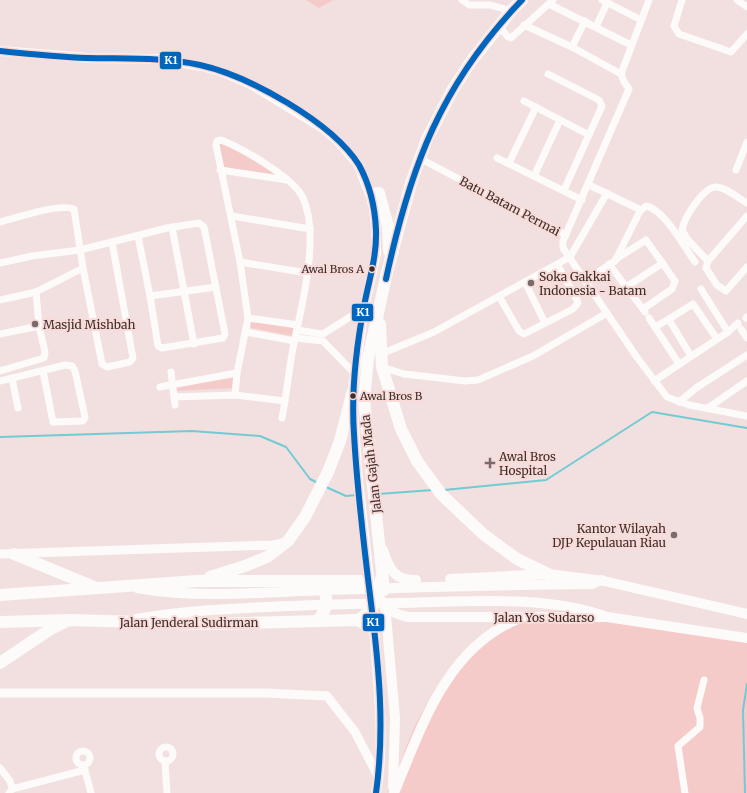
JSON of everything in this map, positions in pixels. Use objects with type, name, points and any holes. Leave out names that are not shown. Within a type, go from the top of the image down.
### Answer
[{"type":"highway","name":"Jalan Gajah Mada","points":[[379,600],[382,568],[380,541],[372,476],[360,426],[366,372],[387,272],[419,158],[453,89],[478,52],[511,11],[522,0]]},
{"type":"highway","points":[[373,202],[374,194],[379,193],[388,226],[387,272]]},
{"type":"highway","points":[[380,303],[379,328],[382,367],[401,429],[410,449],[441,494],[500,548],[517,559],[548,574]]},
{"type":"highway","points":[[197,581],[262,559],[288,541],[305,517],[336,453],[352,394]]},
{"type":"highway","points":[[14,554],[97,588]]},
{"type":"highway","points":[[0,595],[197,581],[361,581],[379,600],[358,620],[374,630]]},
{"type":"highway","points":[[316,582],[323,588],[327,597],[326,607],[318,620]]},
{"type":"highway","points":[[0,663],[49,630],[70,620]]},
{"type":"highway","name":"Jalan Jenderal Sudirman","points":[[0,622],[70,620],[210,624],[358,620]]},
{"type":"main road","name":"Jalan Gajah Mada","points":[[0,51],[88,58],[158,59],[202,66],[220,71],[251,84],[323,128],[337,140],[358,164],[373,202],[376,228],[376,254],[364,308],[352,394],[360,426],[358,480],[368,568],[379,600]]},
{"type":"main road","points":[[380,541],[389,566],[398,577],[404,580]]},
{"type":"main road","points":[[376,793],[381,720],[374,630],[379,600],[386,584],[392,581],[548,574],[601,580],[747,614]]},
{"type":"main road","points":[[439,579],[434,587],[433,594],[434,605],[439,616]]},
{"type":"main road","points":[[127,586],[165,592],[214,593],[453,585],[592,584],[601,580]]},
{"type":"main road","points":[[379,600],[395,718],[393,793]]},
{"type":"main road","name":"Jalan Yos Sudarso","points":[[379,600],[397,615],[408,617],[607,617],[747,638]]},
{"type":"main road","points":[[118,622],[174,612],[305,605],[453,603],[536,603],[582,609],[607,617]]},
{"type":"main road","points":[[393,793],[436,695],[452,671],[482,641],[501,627],[525,616]]},
{"type":"street","points":[[462,0],[471,5],[490,5],[511,11]]},
{"type":"street","points":[[524,25],[572,47],[621,74],[649,0]]},
{"type":"street","points":[[682,0],[674,26],[679,34],[731,52],[747,34]]},
{"type":"street","points":[[737,0],[747,7]]},
{"type":"street","points":[[596,27],[605,1],[641,20]]},
{"type":"street","points":[[499,26],[507,36],[512,38],[524,25],[551,2],[585,22],[631,45]]},
{"type":"street","points":[[572,47],[585,22]]},
{"type":"street","points":[[548,74],[601,102],[602,107],[564,190]]},
{"type":"street","name":"Batu Batam Permai","points":[[419,158],[566,236],[629,89],[621,74]]},
{"type":"street","points":[[524,101],[589,135]]},
{"type":"street","points":[[509,163],[536,107]]},
{"type":"street","points":[[534,176],[560,120]]},
{"type":"street","points":[[235,395],[237,372],[248,318],[232,216],[220,170],[216,144],[221,140],[271,168],[289,180],[303,197],[310,229],[307,273],[282,418]]},
{"type":"street","points":[[736,170],[747,142]]},
{"type":"street","points":[[497,158],[582,200]]},
{"type":"street","points":[[220,170],[289,180]]},
{"type":"street","points":[[589,185],[641,210]]},
{"type":"street","points":[[708,261],[688,240],[682,230],[692,209],[703,194],[710,188],[716,187],[721,188],[747,204]]},
{"type":"street","points":[[381,354],[418,340],[570,257],[607,193]]},
{"type":"street","points":[[612,262],[641,210],[644,207],[649,207],[668,222],[695,262]]},
{"type":"street","points":[[0,222],[52,210],[73,209],[75,211],[83,268],[102,364],[107,367],[130,362],[133,356],[112,242]]},
{"type":"street","points":[[232,216],[310,229]]},
{"type":"street","points":[[747,216],[706,265],[707,270],[724,291],[727,291],[747,267]]},
{"type":"street","points":[[0,263],[32,256],[80,250],[172,227],[197,223],[204,227],[225,337],[194,344],[162,348],[158,346],[138,236]]},
{"type":"street","points":[[172,227],[183,292],[194,344]]},
{"type":"street","points":[[566,236],[563,241],[563,248],[667,397],[679,402],[747,416]]},
{"type":"street","points":[[586,280],[644,240],[648,241],[673,277],[675,285],[645,313]]},
{"type":"street","points":[[240,262],[307,273]]},
{"type":"street","points":[[612,262],[626,287],[655,327],[679,364]]},
{"type":"street","points":[[626,287],[663,263]]},
{"type":"street","points":[[499,296],[521,333],[525,334],[573,309],[578,303],[557,264]]},
{"type":"street","points":[[0,300],[36,292],[83,268]]},
{"type":"street","points":[[525,282],[546,323]]},
{"type":"street","points":[[150,296],[216,286]]},
{"type":"street","points":[[701,289],[728,332]]},
{"type":"street","points":[[0,371],[44,358],[45,352],[39,326],[36,292]]},
{"type":"street","points":[[655,327],[705,296]]},
{"type":"street","points":[[693,304],[717,339]]},
{"type":"street","points":[[246,332],[295,340],[323,338],[364,308]]},
{"type":"street","points":[[382,367],[404,374],[465,381],[478,380],[533,356],[607,313]]},
{"type":"street","points":[[248,318],[297,328],[323,338],[354,374]]},
{"type":"street","points":[[669,319],[691,356]]},
{"type":"street","points":[[0,334],[39,326]]},
{"type":"street","points":[[654,380],[739,326],[747,338]]},
{"type":"street","points":[[679,402],[696,388],[747,355]]},
{"type":"street","points":[[0,381],[65,365],[74,368],[85,417],[83,421],[53,422],[43,371]]},
{"type":"street","points":[[170,372],[175,405]]},
{"type":"street","points":[[160,387],[237,372]]},
{"type":"street","points":[[12,378],[18,408]]},
{"type":"street","points":[[708,408],[747,381]]},
{"type":"street","points":[[174,397],[235,395],[285,401]]},
{"type":"street","points":[[0,554],[273,545],[288,541]]},
{"type":"street","points":[[685,793],[678,746],[700,727],[700,718],[697,708],[704,680]]},
{"type":"street","points":[[0,693],[266,693],[327,696],[355,732],[378,776]]},
{"type":"street","points":[[165,761],[167,793]]},
{"type":"street","points":[[0,768],[10,781],[10,791],[84,768],[91,793]]},
{"type":"shaded area","points":[[306,0],[333,0],[319,8]]},
{"type":"shaded area","points":[[222,142],[271,170],[276,176],[224,167],[219,143]]},
{"type":"shaded area","points":[[250,316],[296,323],[293,336],[251,328]]},
{"type":"shaded area","points":[[234,373],[233,388],[175,391],[175,384]]},
{"type":"shaded area","points":[[567,610],[747,637],[747,793],[393,793],[404,753],[415,725],[429,701],[454,671],[501,632],[538,614],[550,611]]},
{"type":"waterway","points":[[444,490],[546,480],[652,412],[747,428]]},
{"type":"waterway","points":[[0,437],[192,431],[260,436],[286,447],[310,479],[318,483]]},
{"type":"waterway","points":[[326,487],[346,496],[357,495]]},
{"type":"waterway","points":[[378,494],[433,490]]},
{"type":"waterway","points":[[745,793],[743,710],[747,684]]},
{"type":"transit line","name":"K1","points":[[386,279],[395,238],[406,200],[418,164],[433,129],[450,96],[470,63],[494,32],[522,0]]},
{"type":"transit line","name":"K1","points":[[0,51],[76,58],[144,59],[186,62],[220,71],[265,90],[310,117],[330,133],[359,165],[369,188],[376,230],[374,259],[359,338],[353,402],[355,455],[363,540],[374,627],[380,698],[379,769],[376,793]]},
{"type":"place","name":"Awal Bros A","points":[[372,269]]},
{"type":"place","name":"Soka Gakkai Indonesia - Batam","points":[[531,283]]},
{"type":"place","name":"Masjid Mishbah","points":[[35,324]]},
{"type":"place","name":"Awal Bros B","points":[[353,396]]},
{"type":"place","name":"Awal Bros Hospital","points":[[490,463]]},
{"type":"place","name":"Kantor Wilayah DJP Kepulauan Riau","points":[[674,535]]}]
